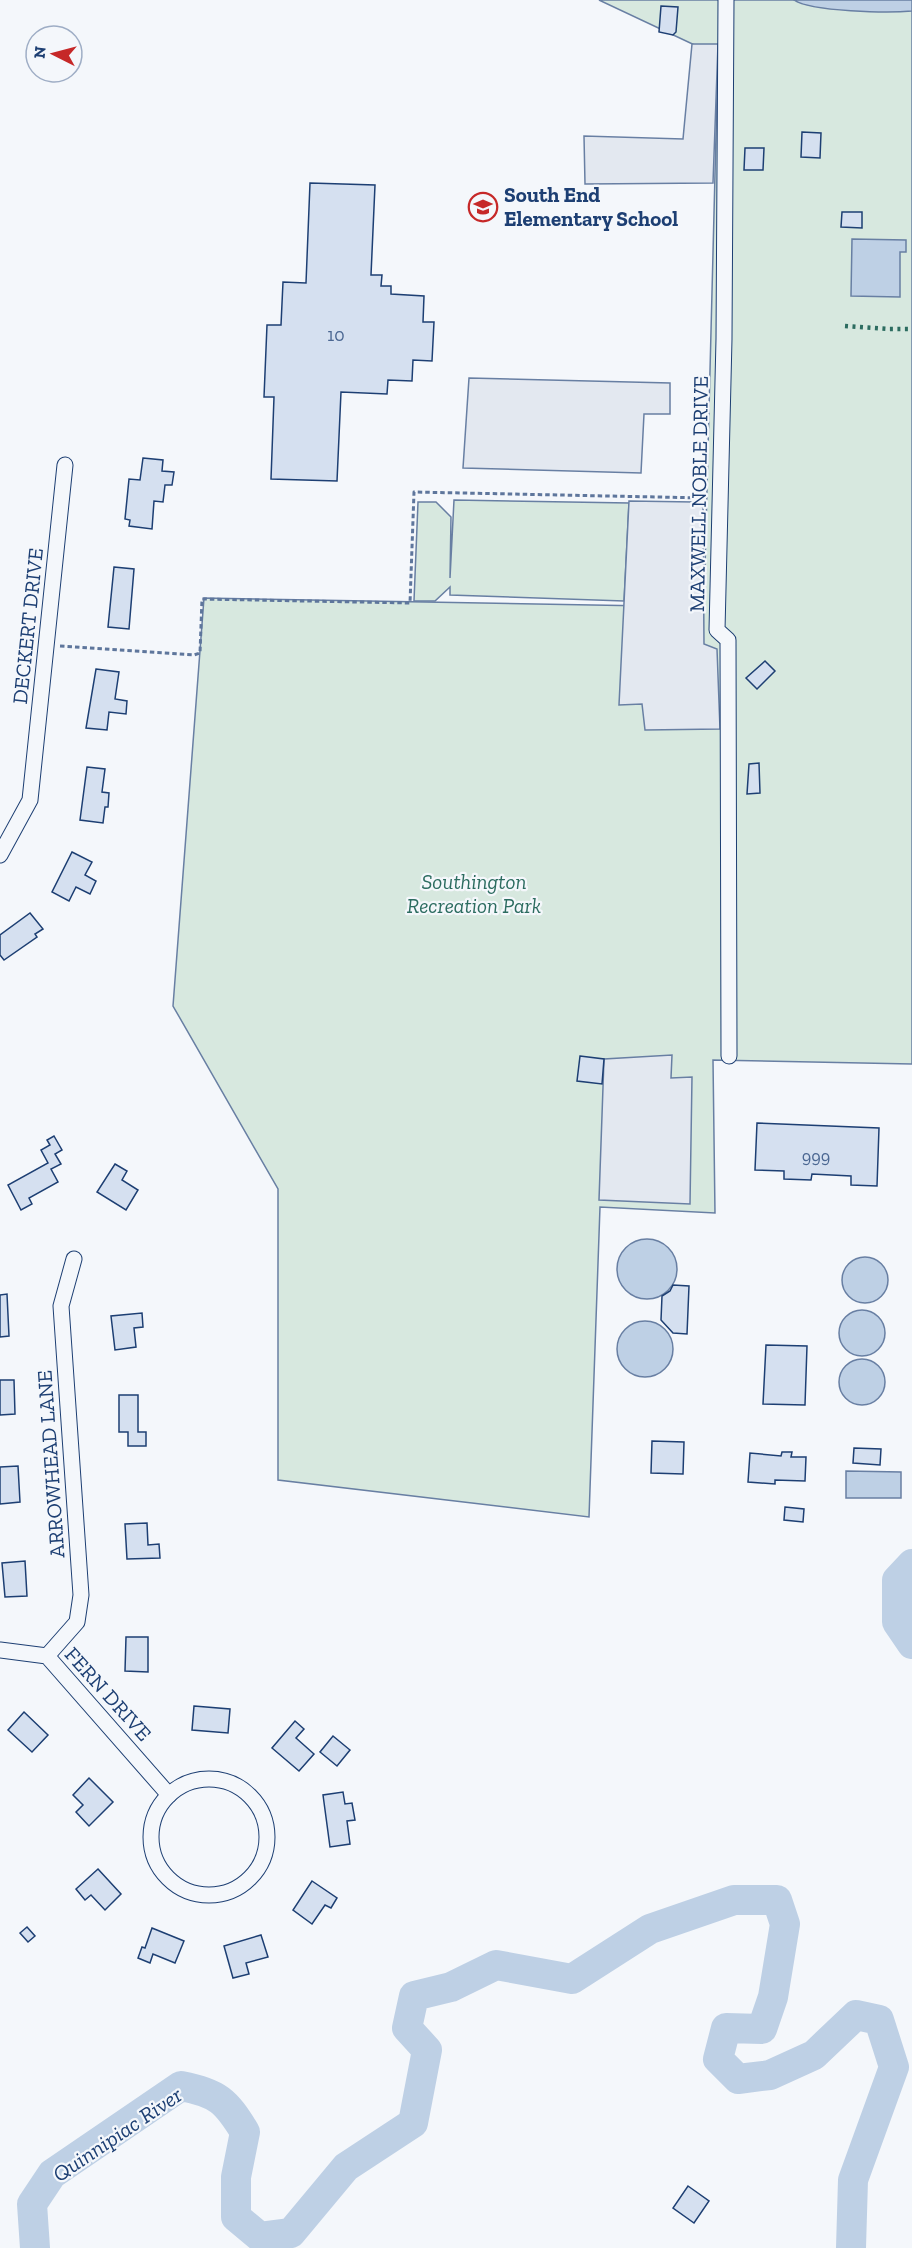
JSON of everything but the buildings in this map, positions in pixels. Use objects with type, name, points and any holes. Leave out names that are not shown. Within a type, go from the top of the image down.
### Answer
[{"type":"street","name":"MAXWELL NOBLE DRIVE","points":[[726,0],[724,327],[717,630],[728,640],[729,1056]]},
{"type":"street","name":"DECKERT DRIVE","points":[[0,855],[30,800],[65,465]]},
{"type":"street","name":"ARROWHEAD LANE","points":[[47,1656],[77,1622],[81,1595],[61,1306],[74,1259]]},
{"type":"street","name":"FERN DRIVE","points":[[0,1650],[47,1656],[169,1795]]},
{"type":"street","points":[[211,1779],[233,1784],[252,1797],[264,1817],[267,1839],[262,1862],[249,1880],[230,1892],[207,1896],[185,1891],[166,1878],[154,1858],[151,1835],[156,1813],[169,1795],[188,1782],[211,1779]]},
{"type":"path","points":[[46,645],[194,655],[200,653],[202,599],[410,603],[414,492],[719,498]]},
{"type":"green space","name":"Southington Recreation Park","points":[[599,0],[912,0],[912,1064],[713,1060],[715,1213],[600,1207],[589,1517],[278,1480],[278,1189],[173,1006],[204,598],[704,607],[718,56]]},
{"type":"green space","points":[[454,500],[629,503],[624,601],[450,595],[450,587],[435,601],[414,601],[418,502],[436,502],[451,517],[450,578]]},
{"type":"shaded area","points":[[692,44],[718,44],[713,183],[585,184],[584,136],[683,139]]},
{"type":"shaded area","points":[[469,378],[670,383],[670,414],[644,414],[641,473],[463,468]]},
{"type":"shaded area","points":[[629,501],[694,502],[703,507],[704,644],[717,649],[720,729],[645,730],[642,704],[619,705]]},
{"type":"shaded area","points":[[672,1055],[671,1078],[692,1077],[690,1204],[599,1200],[604,1059]]},
{"type":"water","points":[[794,0],[912,0],[912,11],[869,12],[833,9],[803,4]]},
{"type":"water","points":[[852,239],[906,240],[906,252],[900,252],[900,297],[851,296]]},
{"type":"water","points":[[647,1239],[668,1248],[677,1269],[668,1290],[647,1299],[626,1290],[617,1269],[626,1248]]},
{"type":"water","points":[[865,1257],[874,1258],[881,1264],[887,1271],[887,1289],[881,1296],[874,1302],[865,1303],[856,1302],[849,1296],[843,1289],[842,1280],[843,1271],[849,1264],[856,1258]]},
{"type":"water","points":[[862,1310],[878,1317],[885,1333],[878,1349],[862,1356],[846,1349],[839,1333],[846,1317]]},
{"type":"water","points":[[639,1321],[651,1321],[661,1325],[669,1333],[673,1349],[669,1365],[661,1373],[651,1377],[639,1377],[629,1373],[621,1365],[617,1355],[617,1343],[621,1333],[629,1325]]},
{"type":"water","points":[[862,1359],[871,1360],[878,1366],[884,1373],[884,1391],[878,1398],[871,1404],[862,1405],[853,1404],[846,1398],[840,1391],[839,1382],[840,1373],[846,1366],[853,1360]]},
{"type":"water","points":[[846,1471],[901,1472],[901,1498],[846,1498]]},
{"type":"waterway","name":"Quinnipiac River","points":[[912,1564],[897,1580],[897,1622],[912,1644]]},
{"type":"waterway","name":"Quinnipiac River","points":[[35,2248],[32,2204],[52,2174],[181,2086],[213,2095],[220,2100],[245,2132],[236,2177],[236,2217],[260,2237],[291,2233],[346,2167],[413,2123],[427,2050],[407,2028],[414,1996],[451,1987],[496,1965],[572,1979],[650,1929],[734,1900],[777,1900],[785,1924],[773,1997],[762,2029],[726,2028],[718,2059],[738,2079],[770,2075],[814,2055],[856,2015],[879,2020],[894,2067],[853,2180],[851,2248]]},
{"type":"hedge","points":[[845,326],[912,329]]},
{"type":"place","name":"South End Elementary School","points":[[483,207]]}]
